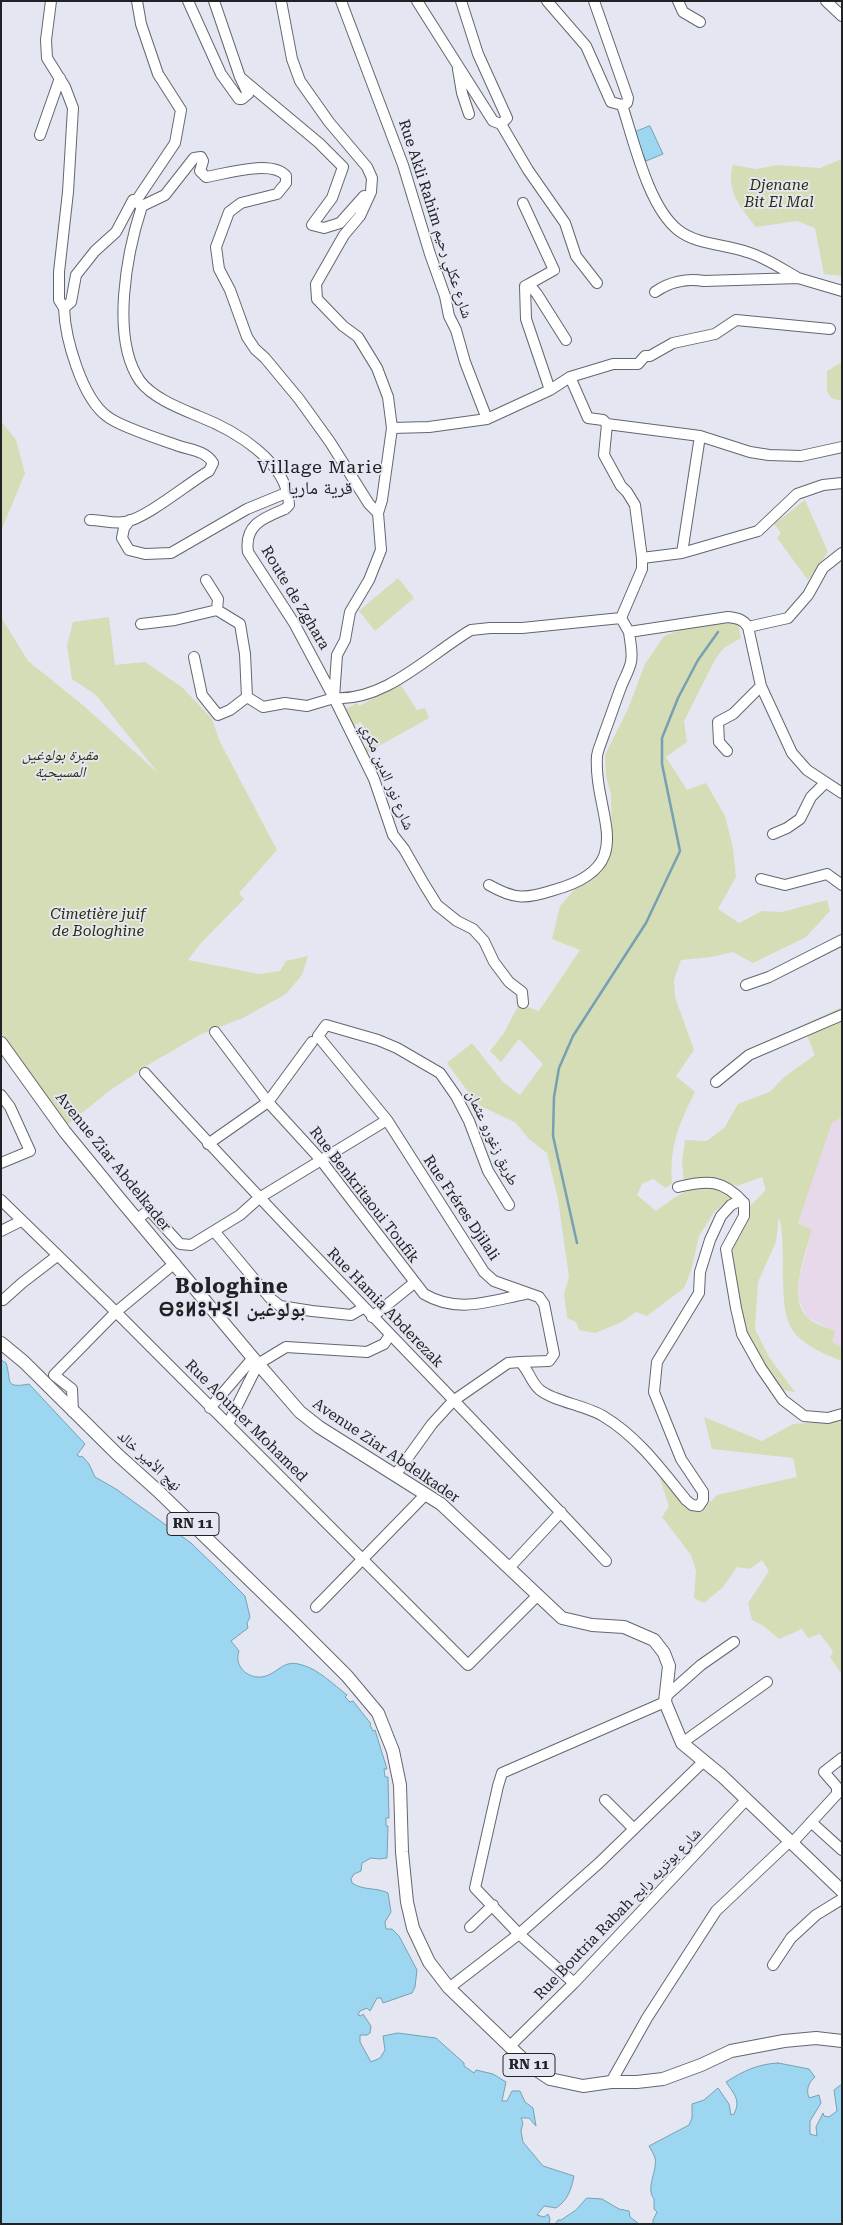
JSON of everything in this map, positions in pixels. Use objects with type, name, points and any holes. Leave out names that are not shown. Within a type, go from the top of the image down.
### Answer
[{"type":"main road","name":"Avenue Ziar Abdelkader","points":[[1,1042],[65,1132],[255,1361],[300,1412],[319,1427],[396,1474],[447,1510],[536,1596],[562,1618],[592,1625],[624,1627],[646,1636],[660,1646],[669,1666],[665,1700]]},
{"type":"main road","name":"نهج الأمير خالد","points":[[1,1343],[24,1362],[73,1412],[297,1626],[347,1676],[378,1713],[393,1750],[400,1785],[402,1852],[407,1902],[411,1919],[429,1962],[449,1988]]},
{"type":"main road","points":[[665,1700],[682,1743],[704,1761],[842,1891]]},
{"type":"main road","name":"RN 11","points":[[449,1988],[529,2065],[550,2079],[583,2086],[611,2082],[663,2079],[731,2052],[784,2041],[816,2038],[842,2041]]},
{"type":"street","points":[[51,1],[46,40],[47,58],[60,78],[73,108],[68,165],[68,192],[59,272],[59,300],[64,308],[65,324],[74,356],[88,391],[97,407],[108,418],[167,442],[201,452],[210,457],[213,462],[209,471],[161,503],[130,520],[122,522],[90,520]]},
{"type":"street","points":[[130,520],[124,528],[122,538],[129,550],[144,554],[171,553],[248,509],[286,493],[278,472],[263,456],[234,432],[183,410],[150,390],[140,382],[131,364],[122,307],[139,204],[175,143],[181,110],[158,74],[141,24],[137,1]]},
{"type":"street","points":[[188,1],[221,74],[239,99],[242,99],[248,94],[240,77],[214,1]]},
{"type":"street","points":[[281,1],[292,59],[300,81],[328,122],[368,167],[372,178],[371,192],[360,216],[344,235],[316,284],[317,299],[343,326],[358,337],[377,368],[388,397],[392,428],[382,500],[378,513],[381,550],[369,580],[350,612],[345,640],[338,655],[339,698]]},
{"type":"street","name":"Rue Akli Rahim شارع عكلي رحيم","points":[[341,1],[404,165],[430,254],[445,296],[448,316],[456,330],[465,362],[487,419]]},
{"type":"street","points":[[417,1],[493,121],[501,124],[528,170],[565,223],[576,256],[597,283]]},
{"type":"street","points":[[462,1],[478,54],[507,118],[501,124]]},
{"type":"street","points":[[547,1],[586,46],[611,102],[622,105],[627,103],[628,98],[594,1]]},
{"type":"street","points":[[678,1],[683,12],[700,22]]},
{"type":"street","points":[[826,1],[842,16]]},
{"type":"street","points":[[457,63],[462,93],[469,114]]},
{"type":"street","points":[[240,77],[319,143],[343,167],[332,198],[312,225],[324,228],[340,223],[363,199],[372,178]]},
{"type":"street","points":[[40,135],[60,78]]},
{"type":"street","points":[[622,105],[651,194],[664,215],[678,230],[699,240],[748,252],[798,278],[842,290]]},
{"type":"street","points":[[139,204],[165,195],[194,158],[201,157],[203,161],[200,171],[206,177],[236,170],[265,168],[279,170],[286,176],[286,184],[277,194],[241,203],[229,212],[216,247],[219,269],[230,290],[247,337],[254,349],[265,358],[299,399],[369,504],[378,513]]},
{"type":"street","points":[[64,308],[71,302],[76,274],[95,251],[116,232],[133,200],[139,204]]},
{"type":"street","points":[[523,203],[554,270],[525,286],[526,318],[550,390]]},
{"type":"street","points":[[655,292],[677,282],[692,279],[704,281],[798,278]]},
{"type":"street","points":[[528,284],[537,294],[566,340]]},
{"type":"street","points":[[392,428],[429,427],[487,419],[550,390],[570,378],[613,364],[638,364],[646,356],[650,356],[673,343],[715,334],[736,320],[830,329]]},
{"type":"street","points":[[570,378],[588,418],[603,420],[607,424],[700,436],[750,452],[791,456],[842,447]]},
{"type":"street","points":[[607,424],[604,456],[621,486],[635,505],[642,558],[642,569],[621,618]]},
{"type":"street","points":[[682,553],[700,436]]},
{"type":"street","points":[[642,558],[682,553],[758,531],[797,494],[823,485],[842,483]]},
{"type":"street","name":"Route de Zghara","points":[[286,493],[289,505],[254,525],[248,533],[248,552],[339,698]]},
{"type":"street","points":[[748,627],[788,618],[808,594],[823,568],[842,553]]},
{"type":"street","points":[[206,580],[218,599],[217,610]]},
{"type":"street","points":[[141,624],[175,620],[217,610],[240,624],[245,654],[247,697]]},
{"type":"street","points":[[629,632],[728,617],[740,619],[744,622],[748,627],[761,686],[792,754],[807,770],[842,792]]},
{"type":"street","points":[[247,697],[263,707],[285,704],[307,706],[374,692],[387,686],[471,630],[522,628],[621,618]]},
{"type":"street","points":[[489,885],[507,896],[523,897],[547,893],[568,887],[586,877],[598,866],[606,852],[608,837],[598,776],[597,754],[631,662],[629,632],[621,618]]},
{"type":"street","points":[[194,658],[202,695],[218,715],[230,710],[247,697]]},
{"type":"street","points":[[727,751],[719,742],[718,722],[733,714],[761,686]]},
{"type":"street","name":"شارع نور الدين مكري","points":[[339,698],[374,779],[393,835],[404,849],[437,905],[457,921],[473,929],[484,941],[494,962],[509,982],[522,992],[523,1003]]},
{"type":"street","points":[[773,834],[787,828],[800,819],[811,797],[825,783]]},
{"type":"street","points":[[761,879],[785,885],[827,874],[842,885]]},
{"type":"street","points":[[746,985],[769,977],[842,940]]},
{"type":"street","points":[[716,1082],[750,1054],[842,1015]]},
{"type":"street","name":"طريق زغورو عثمان","points":[[315,1039],[326,1025],[339,1027],[397,1048],[440,1073],[456,1096],[469,1121],[488,1171],[508,1206]]},
{"type":"street","name":"Rue Benkritaoui Toufik","points":[[215,1032],[268,1102],[320,1159],[424,1294],[438,1302],[454,1305],[474,1304],[526,1294]]},
{"type":"street","points":[[208,1144],[268,1102],[315,1039]]},
{"type":"street","name":"Rue Fréres Djilali","points":[[315,1039],[387,1120],[484,1272],[494,1281],[526,1294],[539,1297],[544,1304],[554,1354],[549,1361],[520,1362]]},
{"type":"street","name":"Rue Hamia Abderezak","points":[[145,1073],[208,1144],[606,1561]]},
{"type":"street","points":[[1,1095],[10,1108],[30,1151],[1,1163]]},
{"type":"street","points":[[137,1218],[149,1210],[180,1244],[185,1246],[191,1245],[320,1159],[387,1120]]},
{"type":"street","points":[[678,1187],[698,1182],[719,1184],[732,1190],[744,1203],[744,1216],[726,1248],[742,1334],[760,1368],[783,1400],[804,1416],[828,1418],[842,1414]]},
{"type":"street","name":"Rue Aoumer Mohamed","points":[[1,1200],[116,1312],[468,1665],[536,1596]]},
{"type":"street","points":[[396,1474],[432,1424],[453,1401],[508,1363],[520,1362],[526,1367],[539,1390],[602,1415],[628,1433],[655,1460],[686,1500],[692,1505],[700,1506],[703,1500],[703,1492],[681,1459],[654,1392],[657,1362],[699,1292],[700,1272],[710,1240],[722,1216],[730,1205],[737,1202],[744,1203]]},
{"type":"street","points":[[1,1232],[21,1221]]},
{"type":"street","points":[[214,1231],[270,1298],[280,1306],[312,1312],[351,1315],[363,1308]]},
{"type":"street","points":[[3,1300],[57,1256]]},
{"type":"street","points":[[73,1412],[72,1389],[54,1375],[116,1312],[174,1263]]},
{"type":"street","points":[[372,1317],[414,1283]]},
{"type":"street","points":[[210,1408],[255,1361],[286,1347],[367,1352],[384,1344],[390,1335]]},
{"type":"street","points":[[228,1424],[255,1361]]},
{"type":"street","points":[[316,1607],[426,1494]]},
{"type":"street","points":[[509,1568],[561,1512]]},
{"type":"street","points":[[574,1983],[519,1934],[475,1888],[502,1773],[665,1700],[701,1665],[734,1642]]},
{"type":"street","points":[[682,1743],[767,1682]]},
{"type":"street","points":[[611,2082],[647,2018],[716,1911],[811,1822],[837,1794],[837,1788],[824,1772],[842,1758]]},
{"type":"street","points":[[449,1988],[519,1934],[599,1863],[704,1761]]},
{"type":"street","points":[[605,1800],[633,1828]]},
{"type":"street","name":"Rue Boutria Rabah شارع بوتريه رابح","points":[[509,2047],[574,1983],[746,1800]]},
{"type":"street","points":[[811,1822],[842,1850]]},
{"type":"street","points":[[773,1965],[791,1938],[816,1915],[842,1899]]},
{"type":"street","points":[[470,1927],[493,1905]]},
{"type":"shaded area","points":[[842,1117],[842,1347],[832,1342],[835,1331],[807,1317],[798,1298],[799,1280],[812,1231],[798,1223],[832,1123]]},
{"type":"green space","name":"Djenane Bit El Mal","points":[[842,159],[842,276],[824,274],[815,228],[797,221],[756,227],[736,198],[731,183],[731,174],[733,165],[756,169],[778,165],[820,168]]},
{"type":"green space","points":[[842,362],[842,401],[831,398],[827,391],[827,371]]},
{"type":"green space","points":[[1,421],[16,440],[25,473],[1,531]]},
{"type":"green space","points":[[805,500],[828,552],[808,580],[777,538],[781,533],[774,524]]},
{"type":"green space","points":[[398,578],[414,598],[375,631],[359,611]]},
{"type":"green space","points":[[1,617],[28,661],[84,706],[158,773],[96,695],[72,679],[67,646],[73,622],[109,617],[115,665],[145,662],[183,688],[212,719],[220,742],[277,850],[239,893],[244,899],[201,943],[188,960],[259,974],[280,971],[286,961],[308,956],[302,975],[286,994],[243,1018],[201,1034],[148,1065],[109,1091],[66,1126],[1,1032]]},
{"type":"green space","points":[[726,618],[738,624],[741,638],[724,648],[716,658],[684,721],[687,742],[666,757],[687,790],[706,783],[725,816],[733,848],[736,877],[718,909],[739,923],[762,911],[782,912],[827,900],[830,911],[806,937],[753,963],[733,952],[711,957],[681,960],[674,980],[675,997],[694,1050],[676,1076],[695,1092],[676,1136],[672,1158],[672,1183],[666,1188],[653,1179],[642,1184],[637,1195],[656,1211],[673,1198],[692,1189],[702,1187],[722,1191],[731,1198],[714,1212],[699,1236],[691,1271],[684,1288],[647,1316],[636,1312],[622,1322],[595,1333],[579,1330],[576,1322],[567,1318],[564,1294],[569,1277],[558,1199],[547,1153],[529,1139],[516,1123],[477,1104],[447,1063],[472,1043],[503,1082],[520,1095],[543,1064],[519,1039],[501,1062],[490,1051],[504,1033],[519,1004],[539,1011],[580,950],[552,939],[560,906],[574,890],[593,880],[607,863],[612,836],[611,794],[606,776],[605,755],[628,709],[645,664],[664,636],[696,624]]},
{"type":"green space","points":[[400,684],[417,710],[425,708],[429,718],[366,753],[363,748],[372,744],[361,722],[352,726],[343,710],[357,703],[359,706]]},
{"type":"green space","points":[[842,1007],[842,1117],[832,1123],[798,1223],[812,1230],[800,1275],[798,1298],[801,1308],[807,1317],[813,1322],[835,1331],[832,1342],[842,1347],[842,1361],[822,1353],[803,1341],[793,1331],[788,1321],[783,1293],[783,1245],[779,1217],[776,1242],[758,1282],[755,1329],[769,1357],[795,1392],[783,1390],[748,1339],[736,1288],[733,1239],[751,1205],[766,1190],[762,1177],[737,1186],[711,1179],[684,1183],[682,1162],[685,1140],[707,1141],[725,1127],[738,1104],[770,1092],[784,1077],[815,1055],[803,1025]]},
{"type":"green space","points":[[704,1417],[762,1441],[793,1424],[842,1420],[842,1675],[830,1657],[833,1651],[820,1634],[808,1638],[802,1629],[779,1639],[764,1626],[752,1620],[748,1603],[769,1571],[762,1560],[750,1569],[737,1567],[723,1587],[704,1603],[694,1598],[696,1571],[691,1555],[662,1517],[669,1506],[660,1479],[660,1471],[681,1500],[703,1509],[717,1495],[797,1477],[793,1458],[712,1449]]},
{"type":"water","points":[[650,126],[663,154],[646,161],[633,133]]},
{"type":"water","points":[[1,1360],[6,1363],[12,1384],[29,1384],[85,1444],[77,1455],[82,1456],[89,1464],[95,1477],[116,1489],[191,1543],[245,1596],[250,1617],[247,1623],[248,1628],[231,1641],[239,1651],[239,1663],[245,1672],[255,1677],[260,1677],[271,1674],[282,1666],[291,1663],[308,1667],[326,1678],[347,1695],[345,1697],[350,1702],[353,1701],[371,1724],[373,1731],[375,1730],[387,1769],[384,1769],[385,1777],[388,1777],[389,1818],[386,1818],[386,1826],[388,1826],[387,1858],[371,1858],[362,1863],[361,1871],[354,1874],[351,1879],[352,1883],[356,1885],[388,1893],[391,1912],[385,1922],[386,1929],[392,1929],[399,1936],[417,1970],[415,1987],[412,1993],[383,2003],[381,1998],[377,1998],[370,2011],[367,2008],[360,2011],[358,2015],[361,2016],[363,2014],[371,2026],[370,2033],[360,2035],[360,2042],[371,2062],[380,2058],[385,2050],[383,2036],[398,2033],[436,2038],[464,2063],[464,2066],[474,2073],[476,2070],[493,2074],[506,2082],[502,2101],[507,2101],[512,2091],[520,2091],[525,2102],[533,2108],[536,2126],[529,2118],[521,2118],[523,2123],[521,2131],[523,2142],[543,2166],[574,2176],[570,2190],[563,2202],[556,2208],[544,2206],[537,2215],[544,2217],[548,2214],[549,2224],[1,2224]]},
{"type":"water","points":[[778,2063],[809,2069],[815,2077],[808,2087],[808,2095],[809,2098],[819,2095],[821,2103],[810,2121],[810,2134],[817,2136],[816,2127],[823,2113],[824,2116],[829,2117],[837,2111],[834,2090],[842,2084],[842,2224],[653,2224],[657,2212],[654,2209],[654,2199],[651,2190],[655,2157],[649,2146],[689,2125],[692,2118],[692,2104],[704,2100],[718,2088],[729,2104],[731,2115],[734,2114],[737,2101],[726,2082],[751,2069]]},
{"type":"water","points":[[587,2198],[602,2199],[619,2209],[629,2211],[630,2217],[639,2224],[555,2224],[558,2220],[576,2210]]},
{"type":"waterway","points":[[577,1243],[553,1136],[554,1097],[559,1068],[573,1036],[646,923],[680,851],[662,764],[662,738],[678,698],[698,660],[718,632]]},
{"type":"district","name":"Village Marie قرية ماريا","points":[[320,478]]},
{"type":"district","name":"Bologhine ⴱⵓⵍⵓⵖⵉⵏ بولوغين","points":[[232,1298]]},
{"type":"park label","name":"مقبرة بولوغين المسيحية","points":[[60,764]]},
{"type":"park label","name":"Cimetière juif de Bologhine","points":[[98,924]]}]
